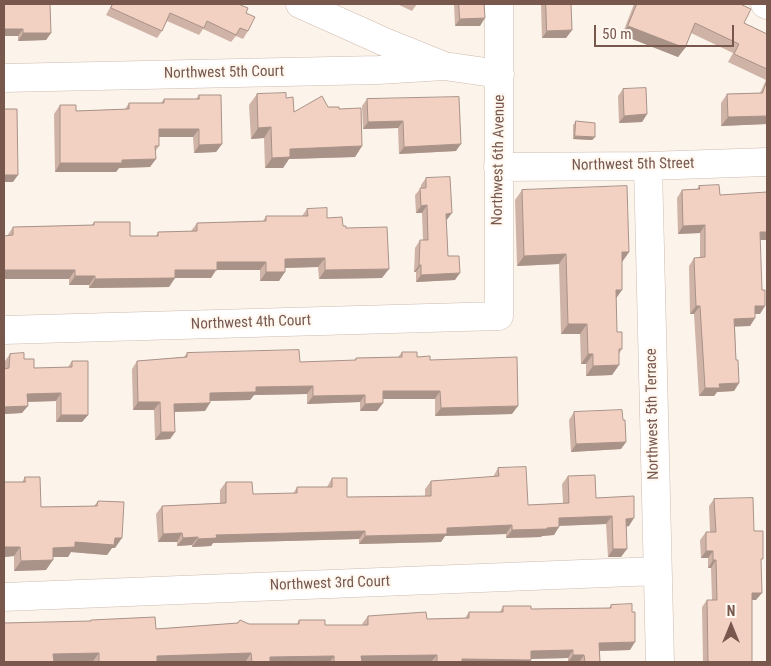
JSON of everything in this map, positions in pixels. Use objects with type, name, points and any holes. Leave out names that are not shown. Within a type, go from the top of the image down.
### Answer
[{"type":"street","points":[[300,4],[444,66],[500,74]]},
{"type":"street","name":"Northwest 6th Avenue","points":[[499,4],[499,316]]},
{"type":"street","name":"Northwest 5th Court","points":[[4,78],[378,70],[444,66]]},
{"type":"street","name":"Northwest 5th Street","points":[[498,167],[648,166],[767,162]]},
{"type":"street","name":"Northwest 5th Terrace","points":[[648,166],[660,662]]},
{"type":"street","name":"Northwest 4th Court","points":[[4,330],[499,316]]},
{"type":"street","name":"Northwest 3rd Court","points":[[4,597],[657,571]]},
{"type":"building","points":[[4,4],[50,4],[51,33],[23,33],[23,29],[4,29]]},
{"type":"building","points":[[113,4],[238,4],[248,8],[246,13],[255,17],[248,31],[240,28],[236,35],[207,21],[204,28],[170,13],[162,31],[111,8]]},
{"type":"building","points":[[459,4],[484,4],[485,18],[460,19]]},
{"type":"building","points":[[546,4],[571,4],[572,30],[547,31]]},
{"type":"building","points":[[637,4],[740,4],[751,9],[744,23],[767,34],[767,69],[734,54],[739,44],[695,23],[685,48],[628,26]]},
{"type":"building","points":[[767,81],[767,116],[728,117],[727,94],[762,93]]},
{"type":"building","points":[[646,88],[647,114],[624,116],[623,89]]},
{"type":"building","points":[[286,93],[286,98],[293,97],[294,112],[322,96],[328,107],[339,107],[339,109],[361,108],[362,146],[290,149],[290,157],[272,158],[271,127],[258,128],[257,94]]},
{"type":"building","points":[[199,95],[221,95],[222,144],[199,145],[199,129],[159,129],[159,146],[155,146],[156,159],[122,160],[122,163],[60,163],[60,105],[76,105],[76,111],[129,109],[129,103],[164,103],[164,99],[199,99]]},
{"type":"building","points":[[459,97],[461,144],[404,147],[403,121],[368,122],[367,99]]},
{"type":"building","points":[[4,109],[17,109],[18,175],[4,175]]},
{"type":"building","points":[[576,121],[595,123],[595,137],[575,136]]},
{"type":"building","points":[[450,177],[452,213],[446,214],[448,256],[459,256],[460,273],[421,275],[421,265],[419,265],[420,240],[428,240],[427,205],[421,206],[420,188],[426,188],[426,178]]},
{"type":"building","points":[[719,185],[720,195],[767,192],[767,232],[760,232],[762,290],[765,290],[765,306],[755,306],[755,318],[734,319],[739,383],[719,384],[720,388],[705,388],[700,306],[696,306],[694,258],[705,257],[705,225],[683,226],[682,190],[700,189],[699,186]]},
{"type":"building","points":[[627,186],[629,252],[622,252],[622,290],[616,290],[617,332],[622,332],[622,349],[619,349],[619,365],[593,366],[593,354],[588,354],[587,324],[568,324],[566,254],[524,256],[522,190]]},
{"type":"building","points":[[327,208],[327,218],[342,217],[343,226],[346,226],[346,228],[387,227],[389,269],[325,270],[325,258],[285,259],[285,272],[266,272],[266,262],[217,262],[217,270],[175,270],[175,278],[95,279],[95,276],[75,276],[75,270],[4,270],[4,236],[13,235],[13,227],[94,225],[94,222],[130,222],[130,236],[158,236],[158,232],[197,231],[197,223],[266,221],[266,216],[308,216],[307,209]]},
{"type":"building","points":[[299,350],[300,362],[402,357],[402,352],[417,352],[417,357],[430,356],[430,360],[517,357],[518,406],[441,408],[440,391],[383,391],[383,403],[365,404],[365,395],[313,396],[313,386],[256,387],[256,392],[210,393],[210,403],[174,404],[175,432],[161,432],[160,402],[138,402],[137,361],[187,357],[187,353]]},
{"type":"building","points":[[24,353],[24,359],[34,359],[34,368],[72,367],[72,361],[88,361],[88,415],[61,415],[61,393],[27,394],[28,406],[4,407],[4,369],[9,368],[10,354]]},
{"type":"building","points":[[622,410],[623,420],[625,420],[626,442],[576,444],[574,412]]},
{"type":"building","points":[[526,467],[528,505],[569,503],[568,476],[595,475],[596,498],[634,496],[634,518],[626,519],[627,549],[613,549],[612,516],[559,518],[559,527],[547,529],[512,530],[512,525],[447,528],[447,534],[365,536],[365,531],[216,535],[217,538],[198,539],[198,537],[183,538],[182,533],[163,534],[162,506],[226,503],[226,482],[252,482],[253,494],[297,493],[297,487],[332,487],[332,478],[347,478],[347,497],[431,496],[431,481],[499,476],[498,468]]},
{"type":"building","points":[[25,477],[40,477],[41,507],[97,506],[98,501],[124,502],[122,538],[115,538],[114,545],[75,542],[75,547],[53,548],[53,560],[21,561],[20,547],[4,547],[4,482],[25,482]]},
{"type":"building","points":[[753,498],[754,531],[763,531],[763,559],[761,559],[762,593],[752,593],[752,662],[708,662],[707,600],[717,600],[716,560],[713,560],[713,551],[706,551],[706,532],[716,532],[714,499]]},
{"type":"building","points":[[632,604],[632,612],[635,612],[635,642],[599,643],[600,662],[585,662],[584,655],[573,655],[573,650],[531,651],[531,660],[462,659],[462,662],[437,662],[437,655],[361,656],[362,662],[334,662],[334,656],[270,657],[270,662],[252,662],[251,653],[157,656],[157,662],[99,662],[99,653],[53,654],[54,662],[4,662],[4,623],[155,617],[156,629],[238,623],[240,620],[249,624],[299,624],[299,620],[325,620],[325,625],[368,625],[368,616],[426,612],[427,619],[469,618],[469,612],[503,612],[503,606],[531,606],[531,609],[611,608],[611,605]]}]
